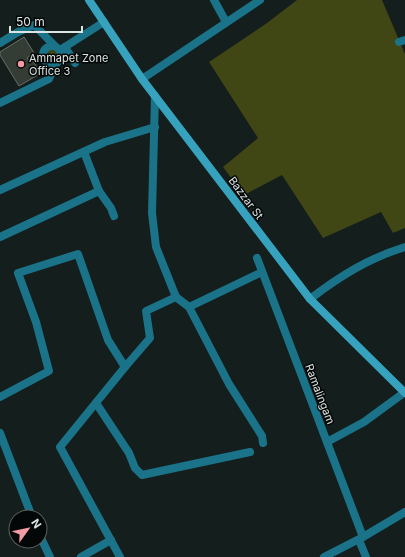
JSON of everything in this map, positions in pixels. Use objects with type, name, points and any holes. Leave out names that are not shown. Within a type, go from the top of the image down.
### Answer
[{"type":"main road","name":"Bazzar St","points":[[89,0],[142,79],[310,298],[405,392]]},
{"type":"street","points":[[214,0],[226,22]]},
{"type":"street","points":[[142,79],[260,0]]},
{"type":"street","points":[[55,64],[46,62],[43,57],[45,48],[60,47],[104,22]]},
{"type":"street","points":[[0,43],[18,32],[34,25],[60,47],[75,63]]},
{"type":"street","points":[[0,103],[49,79],[55,64],[61,57],[60,47]]},
{"type":"street","points":[[155,96],[152,213],[156,247],[176,297],[190,307],[229,384],[262,436],[263,442]]},
{"type":"street","points":[[0,190],[105,142],[155,127]]},
{"type":"street","points":[[84,152],[99,191],[111,208],[114,216]]},
{"type":"street","points":[[0,237],[99,191]]},
{"type":"street","points":[[310,298],[332,281],[359,265],[405,247]]},
{"type":"street","points":[[0,397],[50,371],[36,322],[18,273],[78,254],[108,340],[125,367]]},
{"type":"street","name":"Ramalingam","points":[[257,258],[327,442],[361,538],[366,557]]},
{"type":"street","points":[[190,307],[262,272]]},
{"type":"street","points":[[120,557],[60,447],[150,338],[146,311],[176,297]]},
{"type":"street","points":[[327,442],[364,422],[405,392]]},
{"type":"street","points":[[96,403],[129,453],[135,468],[142,475],[250,452]]},
{"type":"street","points":[[0,433],[29,509]]},
{"type":"street","points":[[324,557],[361,538],[405,512]]},
{"type":"street","points":[[81,557],[111,540]]},
{"type":"green space","points":[[297,0],[382,0],[405,54],[405,228],[393,233],[381,212],[323,238],[282,175],[244,195],[223,167],[258,138],[209,62],[267,23]]},
{"type":"green space","points":[[54,49],[57,50],[57,60],[50,61],[47,60],[46,53],[47,50]]},
{"type":"building","name":"Ammapet Zone Office 3","points":[[24,37],[34,53],[27,58],[29,61],[32,60],[37,67],[34,69],[37,74],[39,73],[37,70],[41,68],[43,72],[19,86],[0,55],[0,52]]},
{"type":"place","name":"Ammapet Zone Office 3","points":[[21,64]]}]
